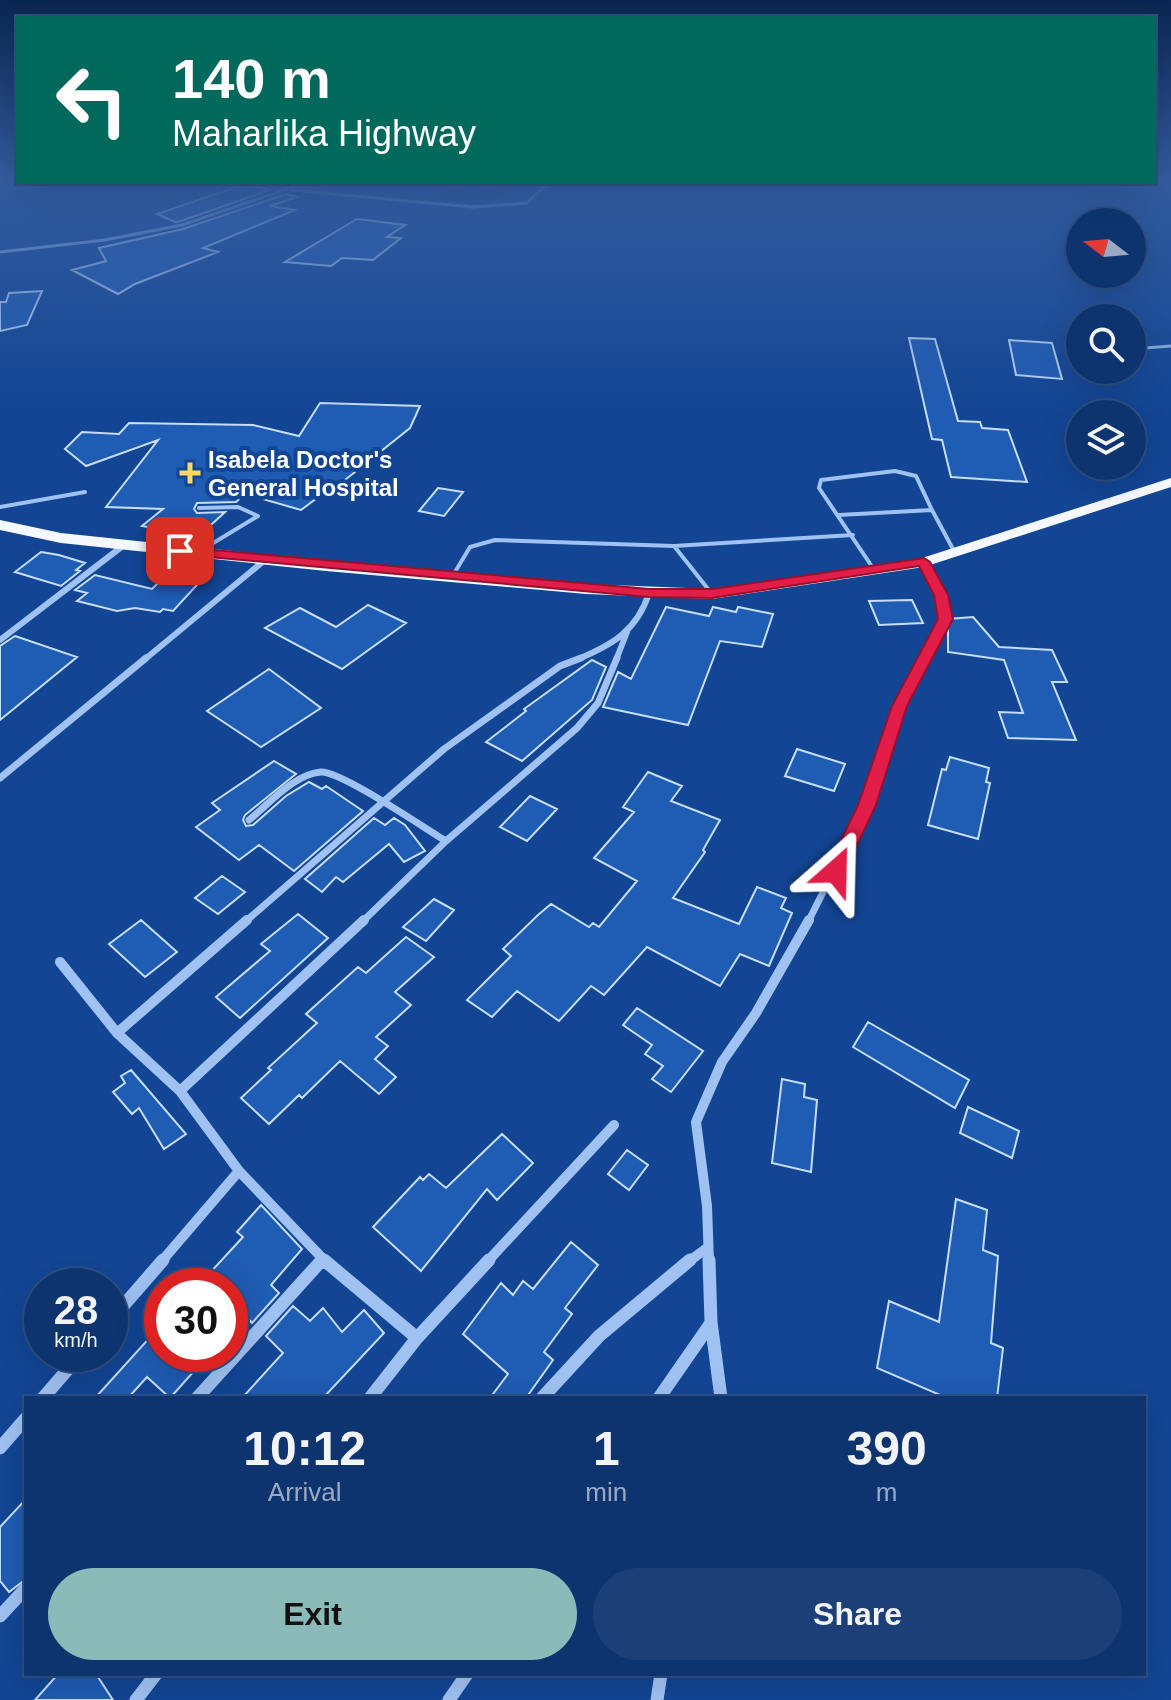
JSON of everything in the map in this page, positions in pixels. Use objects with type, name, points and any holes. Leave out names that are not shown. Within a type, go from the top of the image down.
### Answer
[{"type":"highway","points":[[0,525],[61,538],[265,560],[649,593],[712,594],[924,562],[1171,482]]},
{"type":"street","points":[[0,640],[124,545]]},
{"type":"street","points":[[0,778],[265,560]]},
{"type":"street","points":[[721,1396],[711,1322],[707,1206],[696,1122],[722,1062],[756,1013],[825,893],[867,805],[900,706],[945,619],[941,595],[924,562]]},
{"type":"street","points":[[180,1091],[339,945],[446,841],[577,728],[598,703],[628,632],[643,612],[649,593]]},
{"type":"street","points":[[117,1033],[444,749],[560,666],[608,647],[628,632]]},
{"type":"street","points":[[249,820],[295,782],[320,772],[333,774],[355,786],[446,841]]},
{"type":"street","points":[[60,962],[117,1033],[180,1091],[239,1171],[323,1259],[417,1338]]},
{"type":"street","points":[[372,1396],[417,1338],[614,1125]]},
{"type":"street","points":[[128,1300],[239,1171]]},
{"type":"street","points":[[544,1396],[570,1363],[623,1312],[707,1248]]},
{"type":"street","points":[[199,1396],[323,1259]]},
{"type":"street","points":[[660,1396],[711,1322]]},
{"type":"street","points":[[45,1396],[65,1372]]},
{"type":"street","points":[[0,1448],[24,1420]]},
{"type":"street","points":[[0,1616],[24,1590]]},
{"type":"street","points":[[136,1700],[154,1676]]},
{"type":"street","points":[[449,1700],[466,1676]]},
{"type":"street","points":[[657,1700],[661,1676]]},
{"type":"lane","points":[[1146,348],[1171,346]]},
{"type":"lane","points":[[1162,347],[1171,354]]},
{"type":"lane","points":[[875,571],[819,488],[821,480],[895,471],[916,476],[954,551]]},
{"type":"lane","points":[[0,507],[85,492]]},
{"type":"lane","points":[[197,553],[258,516],[239,508],[199,508]]},
{"type":"lane","points":[[839,515],[932,510]]},
{"type":"lane","points":[[452,577],[470,547],[481,542],[674,546],[853,535]]},
{"type":"lane","points":[[674,546],[712,594]]},
{"type":"building","points":[[103,256],[207,256],[135,284],[118,294],[72,270],[106,261]]},
{"type":"building","points":[[294,256],[378,256],[373,260],[342,258],[331,266],[285,262]]},
{"type":"building","points":[[42,291],[27,325],[0,331],[0,302],[6,302],[9,293]]},
{"type":"building","points":[[909,338],[935,339],[958,421],[980,422],[982,428],[1008,430],[1027,482],[951,477],[942,440],[932,439]]},
{"type":"building","points":[[1009,340],[1052,343],[1062,379],[1016,375]]},
{"type":"building","points":[[320,403],[420,406],[410,428],[340,484],[337,483],[301,510],[245,494],[236,502],[197,503],[194,509],[197,513],[225,512],[198,537],[142,526],[163,509],[106,507],[158,440],[86,466],[65,449],[82,432],[119,434],[129,423],[253,425],[299,436]]},
{"type":"building","points":[[438,488],[463,492],[444,516],[419,511]]},
{"type":"building","points":[[41,552],[85,563],[61,586],[15,572]]},
{"type":"building","points":[[174,567],[208,573],[173,611],[135,608],[117,611],[77,601],[87,593],[75,590],[95,575],[152,589]]},
{"type":"building","points":[[912,600],[923,623],[879,625],[869,601]]},
{"type":"building","points":[[368,605],[406,623],[342,669],[265,628],[300,608],[336,627]]},
{"type":"building","points":[[666,607],[709,616],[713,607],[736,612],[738,607],[773,614],[762,647],[720,641],[688,725],[603,707],[618,672],[631,679]]},
{"type":"building","points":[[973,617],[999,647],[1052,650],[1067,682],[1052,682],[1076,740],[1008,738],[999,712],[1023,713],[1004,660],[948,652],[948,619]]},
{"type":"building","points":[[15,636],[77,657],[0,720],[0,646]]},
{"type":"building","points":[[592,660],[606,667],[592,700],[522,761],[486,742],[526,711],[524,709]]},
{"type":"building","points":[[269,669],[321,708],[261,747],[207,711]]},
{"type":"building","points":[[797,749],[845,764],[834,791],[785,776]]},
{"type":"building","points":[[950,757],[989,768],[986,782],[990,783],[978,839],[928,825],[942,769],[946,770]]},
{"type":"building","points":[[274,761],[296,774],[245,815],[243,820],[246,826],[253,825],[286,796],[309,782],[322,789],[326,786],[363,811],[294,871],[259,845],[239,860],[196,827],[220,810],[212,803]]},
{"type":"building","points":[[648,772],[682,786],[671,801],[720,820],[703,850],[705,852],[673,898],[739,924],[757,887],[786,898],[781,908],[792,913],[769,966],[740,954],[720,986],[647,947],[604,995],[591,986],[559,1021],[517,991],[492,1017],[467,1000],[511,956],[503,949],[551,904],[589,927],[593,923],[599,927],[637,881],[594,858],[634,812],[623,807]]},
{"type":"building","points":[[530,796],[557,809],[527,841],[500,827]]},
{"type":"building","points":[[374,818],[385,825],[394,818],[405,825],[425,851],[404,862],[389,844],[343,882],[336,877],[322,892],[305,879]]},
{"type":"building","points":[[222,876],[245,892],[218,914],[195,898]]},
{"type":"building","points":[[434,899],[454,910],[426,941],[403,927]]},
{"type":"building","points":[[298,914],[328,938],[240,1018],[216,997],[270,951],[261,944]]},
{"type":"building","points":[[141,920],[177,952],[145,977],[109,944]]},
{"type":"building","points":[[406,937],[434,957],[395,992],[411,1005],[376,1037],[388,1046],[375,1059],[396,1077],[379,1094],[340,1061],[302,1098],[299,1095],[269,1124],[241,1098],[317,1023],[306,1014],[358,967],[366,973]]},
{"type":"building","points":[[637,1008],[703,1051],[671,1092],[652,1079],[663,1066],[645,1054],[652,1045],[623,1025]]},
{"type":"building","points":[[868,1022],[969,1080],[955,1108],[853,1047]]},
{"type":"building","points":[[131,1070],[186,1134],[164,1149],[139,1108],[132,1114],[113,1092],[125,1083],[121,1076]]},
{"type":"building","points":[[782,1079],[805,1084],[804,1097],[817,1100],[811,1172],[772,1163]]},
{"type":"building","points":[[968,1107],[1019,1131],[1012,1158],[960,1133]]},
{"type":"building","points":[[502,1134],[533,1163],[497,1200],[487,1189],[421,1271],[373,1227],[420,1177],[423,1180],[429,1174],[446,1188]]},
{"type":"building","points":[[627,1150],[648,1165],[629,1190],[608,1174]]},
{"type":"building","points":[[956,1199],[987,1210],[983,1250],[998,1256],[991,1343],[1003,1348],[997,1396],[942,1396],[877,1368],[889,1301],[939,1322]]},
{"type":"building","points":[[261,1205],[302,1249],[271,1285],[279,1293],[252,1323],[248,1318],[248,1268],[214,1268],[243,1237],[237,1232]]},
{"type":"building","points":[[571,1242],[598,1265],[565,1308],[572,1314],[544,1352],[553,1360],[527,1396],[492,1396],[508,1374],[463,1334],[501,1283],[513,1295],[523,1281],[533,1289]]},
{"type":"building","points":[[293,1306],[310,1321],[323,1308],[342,1332],[364,1310],[384,1333],[325,1396],[244,1396],[283,1353],[266,1336]]},
{"type":"building","points":[[144,1344],[144,1372],[193,1372],[172,1396],[168,1396],[147,1377],[130,1396],[97,1396],[119,1372],[128,1372],[128,1362]]},
{"type":"building","points":[[24,1501],[24,1581],[9,1592],[0,1581],[0,1527]]},
{"type":"building","points":[[56,1676],[97,1676],[113,1700],[35,1700]]},
{"type":"place","name":"Isabela Doctor's General Hospital","points":[[190,473]]},
{"type":"route","points":[[180,551],[586,589],[712,594],[924,562],[945,605],[945,619],[900,706],[867,805],[836,871]]}]
